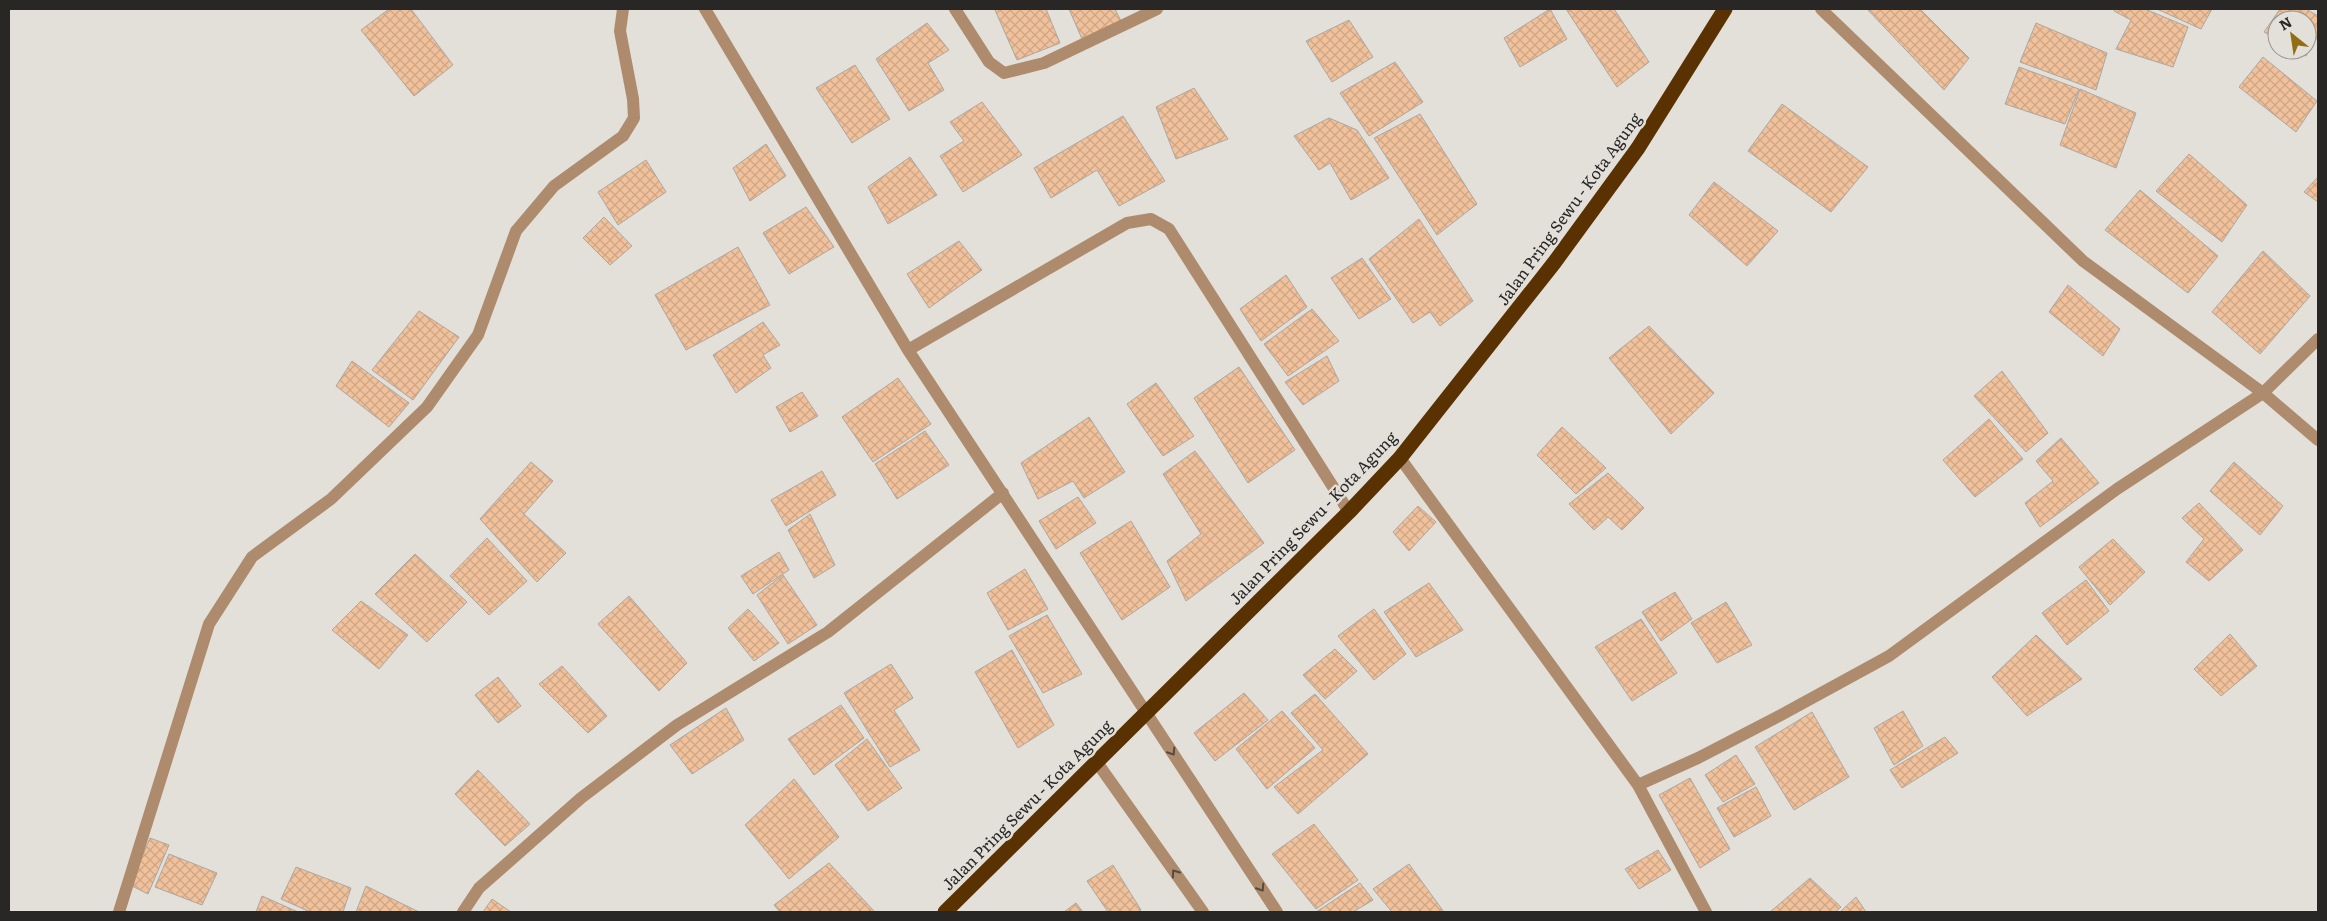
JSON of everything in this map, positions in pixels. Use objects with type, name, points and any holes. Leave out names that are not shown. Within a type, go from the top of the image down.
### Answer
[{"type":"highway","name":"Jalan Pring Sewu - Kota Agung","points":[[945,912],[1349,512],[1400,458],[1554,263],[1633,156],[1725,9]]},
{"type":"street","points":[[119,912],[209,624],[252,557],[331,499],[427,407],[478,335],[516,231],[554,186],[623,136],[634,118],[633,99],[620,31],[623,9]]},
{"type":"street","points":[[706,9],[908,350],[1276,912]]},
{"type":"street","points":[[955,9],[989,62],[1004,73],[1044,63],[1157,9]]},
{"type":"street","points":[[1821,9],[2083,262],[2263,393],[2318,440]]},
{"type":"street","points":[[908,350],[1127,223],[1151,219],[1169,229],[1349,512]]},
{"type":"street","points":[[1638,784],[1698,758],[1890,656],[2117,489],[2263,393],[2318,339]]},
{"type":"street","points":[[1400,458],[1638,784],[1706,912]]},
{"type":"street","points":[[463,912],[479,888],[582,798],[677,725],[828,632],[1002,493]]},
{"type":"street","points":[[1096,761],[1203,912]]},
{"type":"building","points":[[389,9],[411,9],[453,65],[414,96],[361,30]]},
{"type":"building","points":[[1046,9],[1060,43],[1017,60],[995,10]]},
{"type":"building","points":[[1069,9],[1115,9],[1121,21],[1082,39]]},
{"type":"building","points":[[1550,9],[1567,39],[1520,67],[1504,38]]},
{"type":"building","points":[[1566,9],[1614,9],[1649,62],[1617,87]]},
{"type":"building","points":[[1867,9],[1920,9],[1969,58],[1944,90]]},
{"type":"building","points":[[2115,9],[2145,9],[2188,27],[2173,67],[2116,49],[2131,20],[2114,11]]},
{"type":"building","points":[[2157,9],[2212,9],[2201,29]]},
{"type":"building","points":[[2306,9],[2308,10],[2279,10]]},
{"type":"building","points":[[2317,15],[2318,16],[2317,38]]},
{"type":"building","points":[[1349,20],[1373,57],[1332,82],[1306,41]]},
{"type":"building","points":[[927,23],[949,50],[928,63],[944,90],[909,111],[876,59]]},
{"type":"building","points":[[2036,23],[2107,53],[2096,90],[2020,62]]},
{"type":"building","points":[[2263,57],[2317,101],[2296,132],[2239,87]]},
{"type":"building","points":[[1395,62],[1423,102],[1369,136],[1340,93]]},
{"type":"building","points":[[855,65],[890,119],[852,143],[816,88]]},
{"type":"building","points":[[2019,67],[2079,89],[2065,124],[2005,104]]},
{"type":"building","points":[[1194,88],[1228,139],[1176,159],[1156,107]]},
{"type":"building","points":[[2080,89],[2136,113],[2116,168],[2060,145]]},
{"type":"building","points":[[982,102],[1022,155],[963,192],[940,156],[964,141],[950,122]]},
{"type":"building","points":[[1782,104],[1868,167],[1831,212],[1748,151]]},
{"type":"building","points":[[1420,114],[1477,204],[1437,235],[1374,138]]},
{"type":"building","points":[[1123,116],[1165,181],[1119,206],[1097,170],[1051,198],[1034,168]]},
{"type":"building","points":[[1329,118],[1357,130],[1389,178],[1351,200],[1330,163],[1319,170],[1294,136]]},
{"type":"building","points":[[766,144],[786,176],[750,201],[733,168]]},
{"type":"building","points":[[2189,154],[2247,205],[2222,242],[2156,191]]},
{"type":"building","points":[[910,157],[937,195],[888,224],[868,187]]},
{"type":"building","points":[[646,160],[666,192],[618,225],[598,192]]},
{"type":"building","points":[[2318,177],[2318,202],[2304,192]]},
{"type":"building","points":[[1714,182],[1778,231],[1747,266],[1689,215]]},
{"type":"building","points":[[2140,190],[2218,256],[2188,293],[2105,230]]},
{"type":"building","points":[[806,207],[834,247],[789,274],[763,233]]},
{"type":"building","points":[[604,217],[632,246],[610,265],[583,238]]},
{"type":"building","points":[[1419,219],[1473,301],[1440,326],[1430,312],[1413,323],[1369,259]]},
{"type":"building","points":[[959,241],[982,270],[929,308],[907,274]]},
{"type":"building","points":[[738,247],[770,305],[686,350],[655,295]]},
{"type":"building","points":[[2263,251],[2310,296],[2260,354],[2212,312]]},
{"type":"building","points":[[1362,258],[1391,299],[1359,319],[1331,278]]},
{"type":"building","points":[[1286,275],[1307,307],[1261,341],[1240,309]]},
{"type":"building","points":[[2068,285],[2120,329],[2103,356],[2049,312]]},
{"type":"building","points":[[1312,309],[1339,341],[1288,376],[1264,344]]},
{"type":"building","points":[[419,311],[459,337],[413,400],[372,370]]},
{"type":"building","points":[[763,322],[780,345],[763,355],[771,368],[736,393],[713,355]]},
{"type":"building","points":[[1649,326],[1714,393],[1671,434],[1609,358]]},
{"type":"building","points":[[1327,356],[1339,381],[1303,405],[1285,382]]},
{"type":"building","points":[[352,361],[409,403],[389,427],[336,386]]},
{"type":"building","points":[[1239,367],[1295,450],[1248,483],[1194,398]]},
{"type":"building","points":[[2002,371],[2048,433],[2026,452],[1974,396]]},
{"type":"building","points":[[898,378],[931,424],[873,462],[842,417]]},
{"type":"building","points":[[1156,383],[1194,436],[1163,456],[1127,404]]},
{"type":"building","points":[[802,392],[818,416],[790,432],[776,407]]},
{"type":"building","points":[[1089,417],[1125,472],[1084,498],[1073,481],[1038,499],[1021,463]]},
{"type":"building","points":[[1989,419],[2023,459],[1975,497],[1943,460]]},
{"type":"building","points":[[1562,427],[1606,468],[1576,494],[1537,455]]},
{"type":"building","points":[[925,431],[949,465],[897,499],[875,464]]},
{"type":"building","points":[[2061,438],[2099,483],[2040,527],[2025,503],[2053,481],[2036,461]]},
{"type":"building","points":[[1195,451],[1264,543],[1186,601],[1167,561],[1201,534],[1163,474]]},
{"type":"building","points":[[531,462],[553,481],[524,514],[566,553],[537,582],[480,519]]},
{"type":"building","points":[[2234,462],[2283,506],[2260,535],[2210,491]]},
{"type":"building","points":[[822,471],[836,495],[786,526],[771,500]]},
{"type":"building","points":[[1608,473],[1644,508],[1622,530],[1608,517],[1594,530],[1569,504]]},
{"type":"building","points":[[1078,497],[1096,523],[1056,549],[1039,521]]},
{"type":"building","points":[[2199,503],[2243,550],[2209,581],[2186,562],[2204,539],[2182,518]]},
{"type":"building","points":[[1418,506],[1436,522],[1409,551],[1393,532]]},
{"type":"building","points":[[810,514],[835,565],[814,578],[788,530]]},
{"type":"building","points":[[1131,521],[1170,587],[1122,620],[1080,553]]},
{"type":"building","points":[[487,538],[527,581],[489,615],[450,576]]},
{"type":"building","points":[[2113,539],[2145,572],[2110,605],[2079,567]]},
{"type":"building","points":[[779,552],[789,570],[753,594],[741,576]]},
{"type":"building","points":[[415,554],[467,602],[427,642],[375,594]]},
{"type":"building","points":[[1025,569],[1048,609],[1008,630],[987,593]]},
{"type":"building","points":[[783,575],[817,625],[788,644],[757,595]]},
{"type":"building","points":[[2086,580],[2109,611],[2067,645],[2042,613]]},
{"type":"building","points":[[1429,583],[1463,630],[1416,657],[1384,612]]},
{"type":"building","points":[[1675,592],[1692,619],[1661,641],[1642,612]]},
{"type":"building","points":[[629,596],[687,663],[659,691],[598,624]]},
{"type":"building","points":[[361,601],[408,635],[379,669],[332,630]]},
{"type":"building","points":[[1726,602],[1752,645],[1717,663],[1691,623]]},
{"type":"building","points":[[748,609],[779,643],[754,661],[728,628]]},
{"type":"building","points":[[1374,609],[1406,654],[1374,680],[1338,636]]},
{"type":"building","points":[[1047,615],[1082,674],[1043,693],[1009,636]]},
{"type":"building","points":[[1641,619],[1677,673],[1632,701],[1595,647]]},
{"type":"building","points":[[2230,634],[2257,666],[2221,696],[2194,669]]},
{"type":"building","points":[[2036,635],[2082,679],[2027,716],[1992,677]]},
{"type":"building","points":[[1335,649],[1357,671],[1325,699],[1303,675]]},
{"type":"building","points":[[1012,650],[1054,725],[1018,748],[975,672]]},
{"type":"building","points":[[891,664],[913,698],[894,710],[920,750],[890,767],[844,693]]},
{"type":"building","points":[[562,666],[607,716],[588,733],[539,684]]},
{"type":"building","points":[[498,677],[521,706],[498,723],[475,695]]},
{"type":"building","points":[[1244,693],[1268,720],[1215,761],[1194,733]]},
{"type":"building","points":[[1315,694],[1368,754],[1298,814],[1274,787],[1323,750],[1291,713]]},
{"type":"building","points":[[841,705],[864,738],[814,775],[788,739]]},
{"type":"building","points":[[726,708],[744,740],[692,774],[670,745]]},
{"type":"building","points":[[1282,711],[1315,748],[1267,789],[1236,749]]},
{"type":"building","points":[[1903,711],[1923,746],[1894,765],[1874,728]]},
{"type":"building","points":[[1812,712],[1849,777],[1794,810],[1755,747]]},
{"type":"building","points":[[1945,737],[1958,753],[1902,788],[1890,770]]},
{"type":"building","points":[[867,739],[902,788],[868,811],[835,765]]},
{"type":"building","points":[[1736,755],[1755,784],[1723,802],[1705,775]]},
{"type":"building","points":[[478,770],[530,824],[505,846],[455,794]]},
{"type":"building","points":[[1690,778],[1730,849],[1700,868],[1659,795]]},
{"type":"building","points":[[794,779],[839,837],[789,879],[745,825]]},
{"type":"building","points":[[1756,787],[1771,816],[1734,837],[1717,808]]},
{"type":"building","points":[[1314,824],[1358,880],[1316,909],[1272,854]]},
{"type":"building","points":[[150,838],[169,845],[148,894],[130,885]]},
{"type":"building","points":[[1658,850],[1671,870],[1639,889],[1625,869]]},
{"type":"building","points":[[169,854],[217,873],[202,905],[155,887]]},
{"type":"building","points":[[829,863],[875,912],[780,912],[774,905]]},
{"type":"building","points":[[1409,864],[1444,912],[1392,912],[1373,889]]},
{"type":"building","points":[[1113,865],[1141,910],[1138,912],[1108,912],[1087,881]]},
{"type":"building","points":[[296,867],[351,888],[343,912],[310,912],[281,899]]},
{"type":"building","points":[[1810,878],[1841,907],[1835,912],[1770,912]]},
{"type":"building","points":[[1360,883],[1373,900],[1353,912],[1316,912]]},
{"type":"building","points":[[366,886],[419,912],[356,912]]},
{"type":"building","points":[[262,896],[298,912],[256,912]]},
{"type":"building","points":[[1856,897],[1866,912],[1840,912]]},
{"type":"building","points":[[492,899],[511,912],[483,912]]},
{"type":"building","points":[[1076,903],[1083,912],[1064,912]]}]
